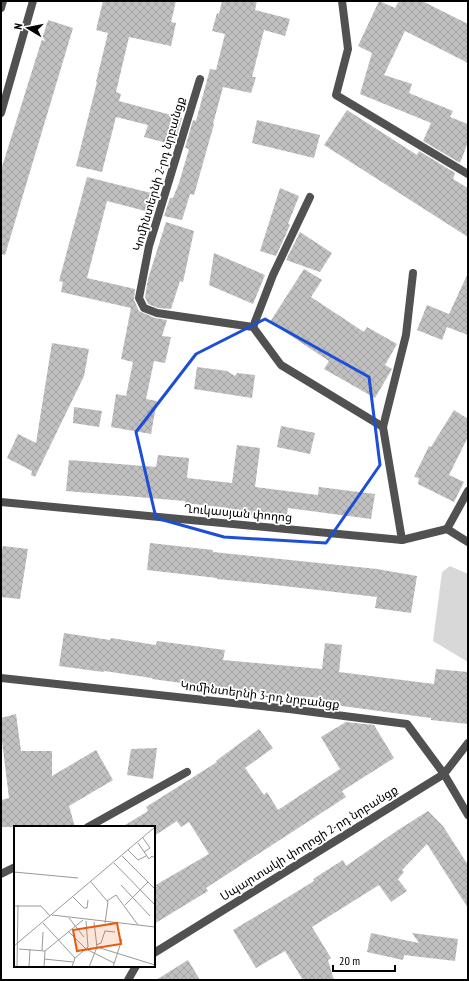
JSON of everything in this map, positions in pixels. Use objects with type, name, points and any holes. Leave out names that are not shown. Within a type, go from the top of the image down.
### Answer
[{"type":"street","points":[[1,8],[3,1]]},
{"type":"street","points":[[1,113],[33,1]]},
{"type":"street","points":[[342,1],[348,49],[336,95],[468,174]]},
{"type":"street","name":"Կոմինտերնի 2-րդ նրբանցք","points":[[200,79],[148,246],[139,298],[144,308],[157,313],[252,327]]},
{"type":"street","points":[[310,197],[272,275],[252,327],[281,365],[383,428]]},
{"type":"street","points":[[402,540],[383,428],[406,335],[413,273]]},
{"type":"street","points":[[468,491],[447,529],[468,542]]},
{"type":"street","name":"Ղուկասյան փողոց","points":[[1,502],[402,540],[447,529]]},
{"type":"street","name":"Կոմինտերնի 3-րդ նրբանցք","points":[[1,678],[289,709],[407,724],[444,774],[468,815]]},
{"type":"street","name":"Սպարտակի փողոցի 2-րդ նրբանցք","points":[[155,952],[444,774],[468,743]]},
{"type":"street","points":[[90,826],[187,772]]},
{"type":"street","points":[[1,874],[14,868]]},
{"type":"street","points":[[128,980],[135,967]]},
{"type":"highlighted area","points":[[265,319],[369,377],[380,465],[326,543],[224,537],[156,518],[136,432],[196,354]]},
{"type":"shaded area","points":[[450,566],[468,574],[468,662],[433,641],[442,572]]},
{"type":"building","points":[[103,1],[176,1],[171,22],[176,23],[171,46],[129,37],[116,92],[121,94],[119,101],[182,118],[174,145],[144,137],[148,125],[116,117],[102,172],[76,166],[108,33],[96,30]]},
{"type":"building","points":[[222,1],[257,1],[255,10],[290,19],[285,36],[264,30],[252,77],[256,77],[251,93],[223,87],[194,195],[190,194],[182,220],[164,216],[170,198],[173,198],[179,183],[189,149],[185,148],[193,120],[196,121],[210,69],[216,70],[225,34],[212,31],[217,13],[219,14]]},
{"type":"building","points":[[379,1],[395,8],[399,1],[422,1],[468,24],[468,63],[405,31],[384,75],[412,84],[409,93],[453,111],[450,117],[468,124],[468,142],[460,163],[423,141],[431,123],[360,94],[372,53],[358,46]]},
{"type":"building","points":[[48,20],[73,28],[5,255],[1,254],[1,170]]},
{"type":"building","points":[[347,110],[417,155],[419,151],[455,173],[453,179],[468,188],[468,237],[324,145]]},
{"type":"building","points":[[257,120],[320,135],[314,158],[252,143]]},
{"type":"building","points":[[87,177],[159,195],[153,213],[107,201],[87,278],[135,289],[134,300],[139,311],[155,318],[167,320],[162,336],[171,337],[165,363],[154,361],[146,399],[157,401],[151,434],[111,427],[116,394],[126,396],[133,362],[121,359],[131,308],[61,292],[63,282],[59,281]]},
{"type":"building","points":[[280,188],[299,196],[288,224],[290,225],[276,256],[260,251]]},
{"type":"building","points":[[166,222],[194,231],[183,282],[180,281],[171,309],[158,308],[148,304],[145,297],[148,279]]},
{"type":"building","points":[[300,232],[332,253],[320,272],[286,260]]},
{"type":"building","points":[[214,253],[265,275],[253,304],[209,285]]},
{"type":"building","points":[[304,269],[322,280],[311,297],[364,332],[367,327],[397,344],[385,365],[392,369],[375,398],[324,369],[329,361],[270,322]]},
{"type":"building","points":[[468,273],[468,335],[447,327],[442,340],[417,330],[427,305],[449,314]]},
{"type":"building","points":[[52,343],[89,349],[84,376],[35,477],[31,475],[32,471],[7,458],[18,434],[36,443]]},
{"type":"building","points":[[197,367],[227,371],[235,376],[237,373],[255,375],[252,398],[194,389]]},
{"type":"building","points":[[74,407],[102,411],[99,427],[73,423]]},
{"type":"building","points":[[454,410],[468,419],[468,437],[449,475],[464,482],[454,502],[418,484],[419,478],[414,477],[429,446],[431,447]]},
{"type":"building","points":[[281,426],[315,433],[310,454],[277,447]]},
{"type":"building","points":[[237,445],[260,448],[255,487],[318,495],[319,487],[375,494],[371,519],[288,508],[286,519],[247,514],[248,513],[228,510],[229,508],[185,503],[185,501],[66,491],[69,460],[156,467],[158,455],[189,458],[187,478],[232,483]]},
{"type":"building","points":[[150,543],[213,550],[213,552],[377,569],[417,576],[411,613],[375,608],[377,597],[147,570]]},
{"type":"building","points":[[3,546],[28,549],[20,599],[1,597],[1,556]]},
{"type":"building","points":[[64,633],[156,645],[157,641],[225,650],[223,660],[322,669],[325,643],[342,645],[339,672],[434,684],[436,669],[468,672],[468,724],[431,720],[431,718],[320,703],[321,698],[241,691],[59,666]]},
{"type":"building","points":[[16,714],[21,751],[52,751],[52,776],[96,750],[113,780],[69,806],[75,826],[1,827],[1,800],[9,798],[1,733],[1,718]]},
{"type":"building","points":[[346,722],[374,725],[394,758],[342,791],[346,797],[206,888],[208,891],[155,923],[155,885],[209,854],[189,822],[181,827],[177,821],[155,835],[155,826],[124,826],[148,811],[146,807],[217,762],[216,761],[259,729],[273,748],[245,768],[264,795],[267,792],[278,810],[340,769],[321,737]]},
{"type":"building","points":[[157,748],[153,779],[127,775],[131,749]]},
{"type":"building","points":[[428,811],[443,826],[468,865],[468,908],[427,844],[402,870],[404,872],[398,879],[407,891],[391,902],[379,885],[312,927],[331,958],[328,960],[334,980],[303,980],[285,951],[256,968],[233,930],[314,881],[313,879],[343,860],[346,866]]},
{"type":"building","points":[[371,933],[419,943],[412,933],[458,939],[455,961],[404,955],[403,960],[367,952]]},
{"type":"building","points":[[188,960],[200,980],[156,980]]}]
